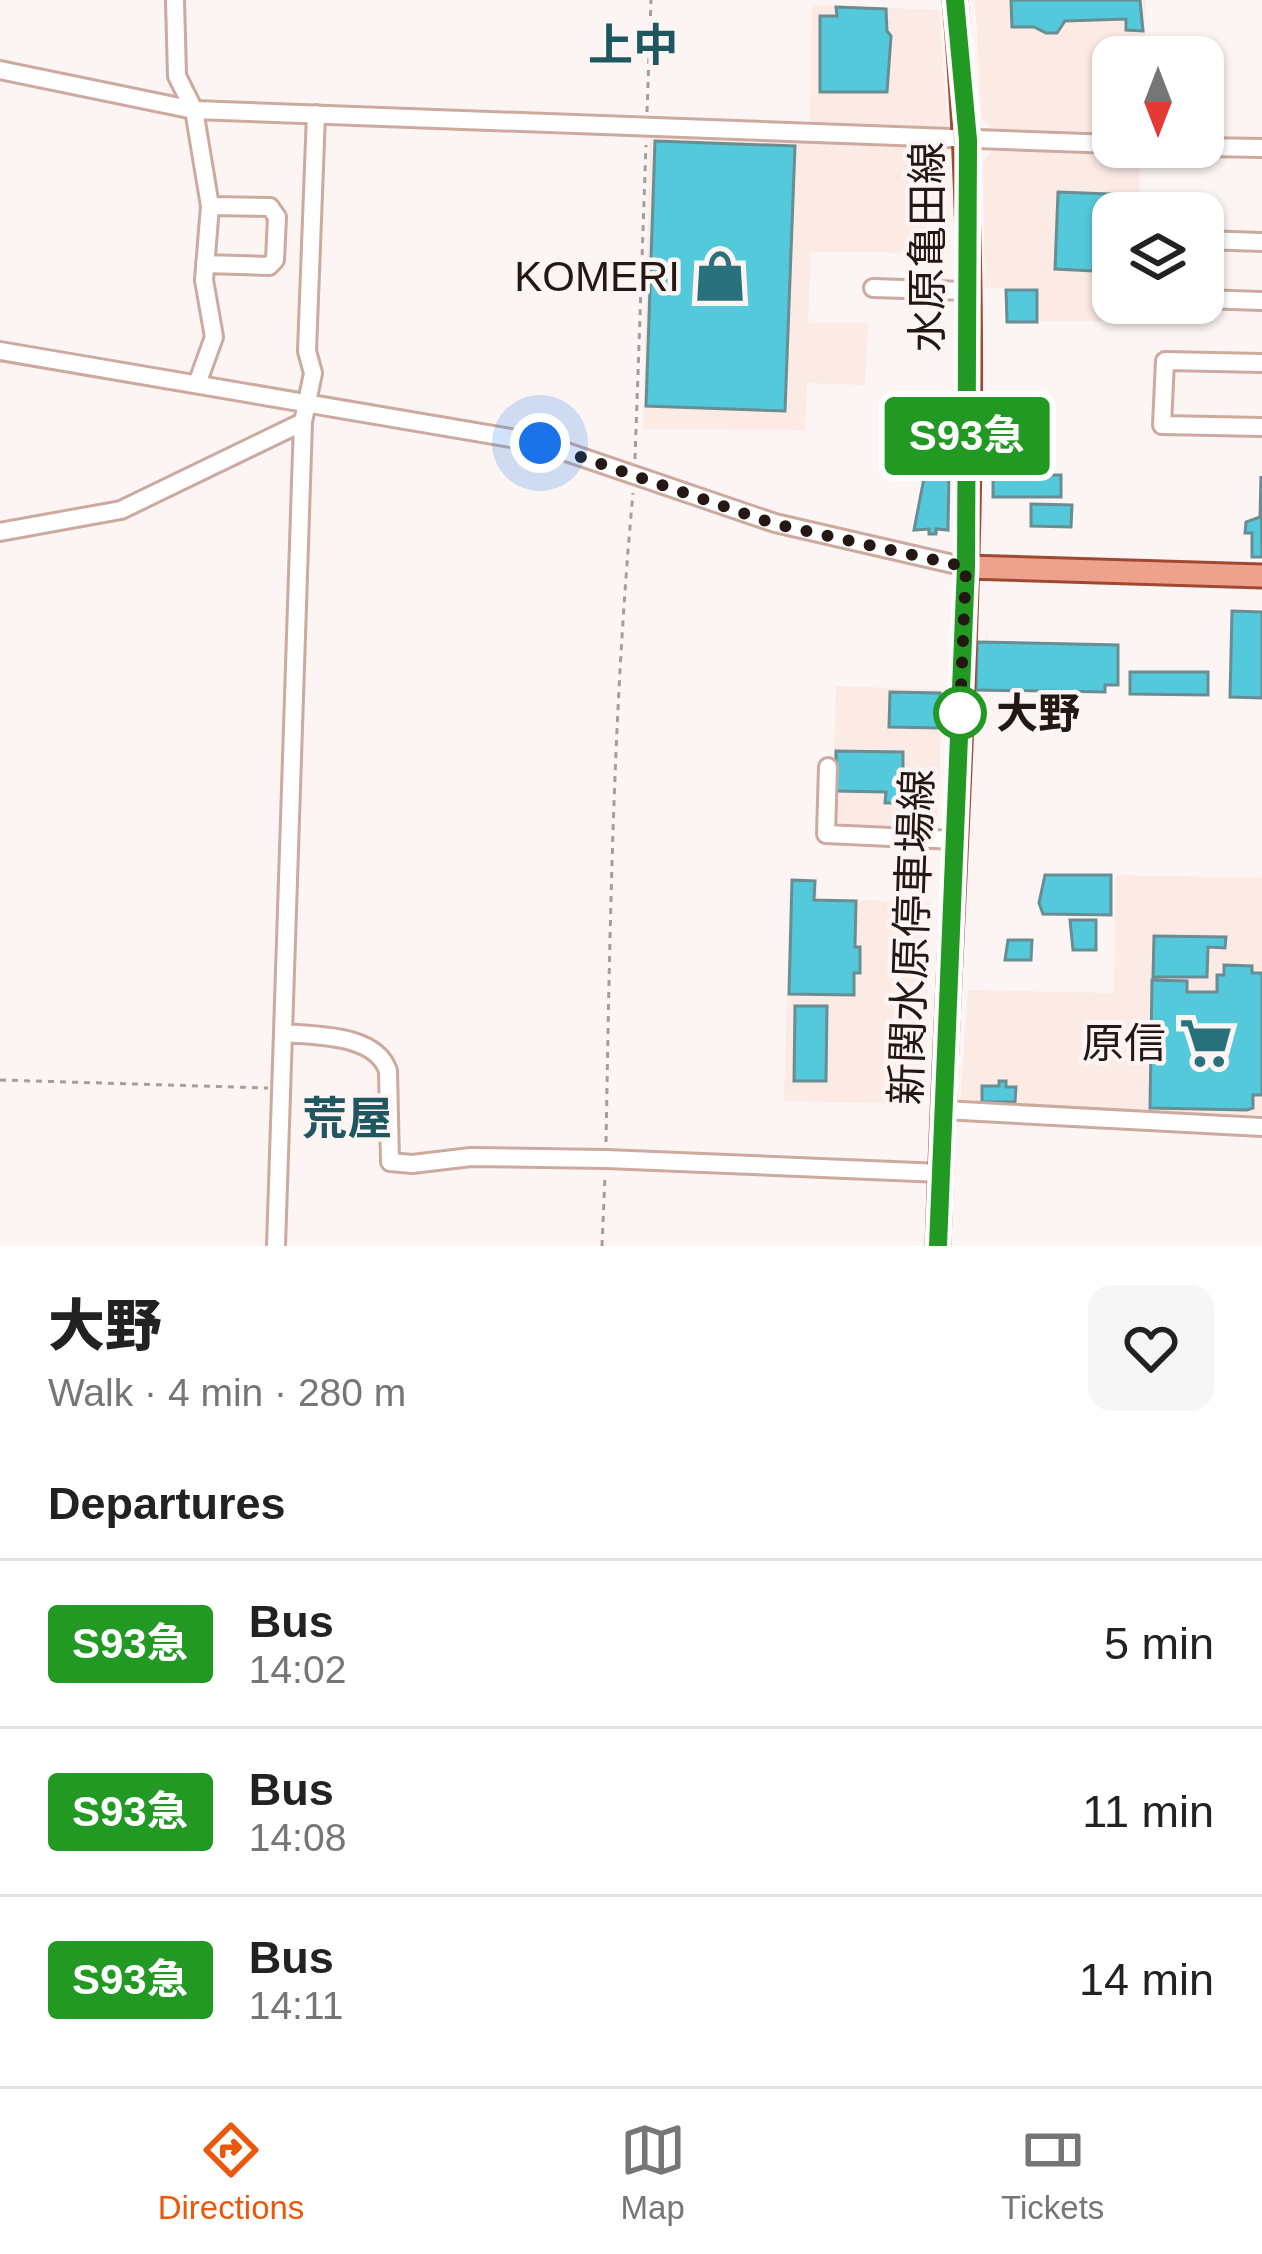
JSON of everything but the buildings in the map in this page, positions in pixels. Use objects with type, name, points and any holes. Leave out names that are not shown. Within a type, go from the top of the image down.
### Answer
[{"type":"main road","name":"水原亀田線","points":[[956,0],[968,140],[966,567]]},
{"type":"main road","points":[[966,567],[1262,576]]},
{"type":"main road","name":"新関水原停車場線","points":[[938,1246],[966,567]]},
{"type":"street","points":[[175,0],[177,76],[194,110],[210,206],[204,296],[214,338],[197,384]]},
{"type":"street","points":[[0,70],[194,110],[1092,143]]},
{"type":"street","points":[[276,1246],[303,422],[313,373],[307,351],[316,114]]},
{"type":"street","points":[[1224,147],[1262,148]]},
{"type":"street","points":[[205,264],[269,266],[275,260],[277,218],[270,207],[210,206]]},
{"type":"street","points":[[1224,241],[1262,242]]},
{"type":"street","points":[[872,288],[967,291]]},
{"type":"street","points":[[1224,300],[1262,301]]},
{"type":"street","points":[[0,351],[540,443],[775,524],[966,567]]},
{"type":"street","points":[[1262,363],[1165,361],[1162,425],[1262,427]]},
{"type":"street","points":[[0,532],[121,510],[303,422]]},
{"type":"street","points":[[828,767],[826,834],[955,840]]},
{"type":"street","points":[[284,1033],[346,1040],[384,1060],[390,1162],[471,1157],[606,1159],[940,1173]]},
{"type":"street","points":[[943,1110],[1262,1127]]},
{"type":"path","points":[[602,1246],[611,841],[634,475],[652,0]]},
{"type":"path","points":[[0,1080],[280,1088]]},
{"type":"shaded area","points":[[975,0],[1146,0],[1145,36],[1092,36],[1092,133],[992,129],[982,120]]},
{"type":"shaded area","points":[[812,5],[939,10],[948,130],[810,126]]},
{"type":"shaded area","points":[[650,135],[946,148],[950,253],[811,252],[808,323],[868,323],[865,385],[807,383],[805,430],[643,429]]},
{"type":"shaded area","points":[[994,149],[1092,154],[1092,168],[1140,168],[1139,192],[1092,192],[1092,321],[1039,321],[1038,288],[985,288],[983,161]]},
{"type":"shaded area","points":[[836,686],[942,690],[938,830],[832,826]]},
{"type":"shaded area","points":[[1116,875],[1262,878],[1262,1115],[960,1104],[968,990],[1114,993]]},
{"type":"shaded area","points":[[790,879],[817,880],[818,899],[930,902],[924,1104],[784,1101]]},
{"type":"bus line","name":"S93急","points":[[938,1246],[966,567],[968,140],[955,0]]},
{"type":"place","name":"KOMERI","points":[[720,276]]},
{"type":"place","name":"大野","points":[[960,713]]},
{"type":"place","name":"原信","points":[[1206,1043]]},
{"type":"district","name":"上中","points":[[633,45]]},
{"type":"district","name":"荒屋","points":[[347,1118]]},
{"type":"route","points":[[540,443],[775,524],[966,567],[960,713]]}]
